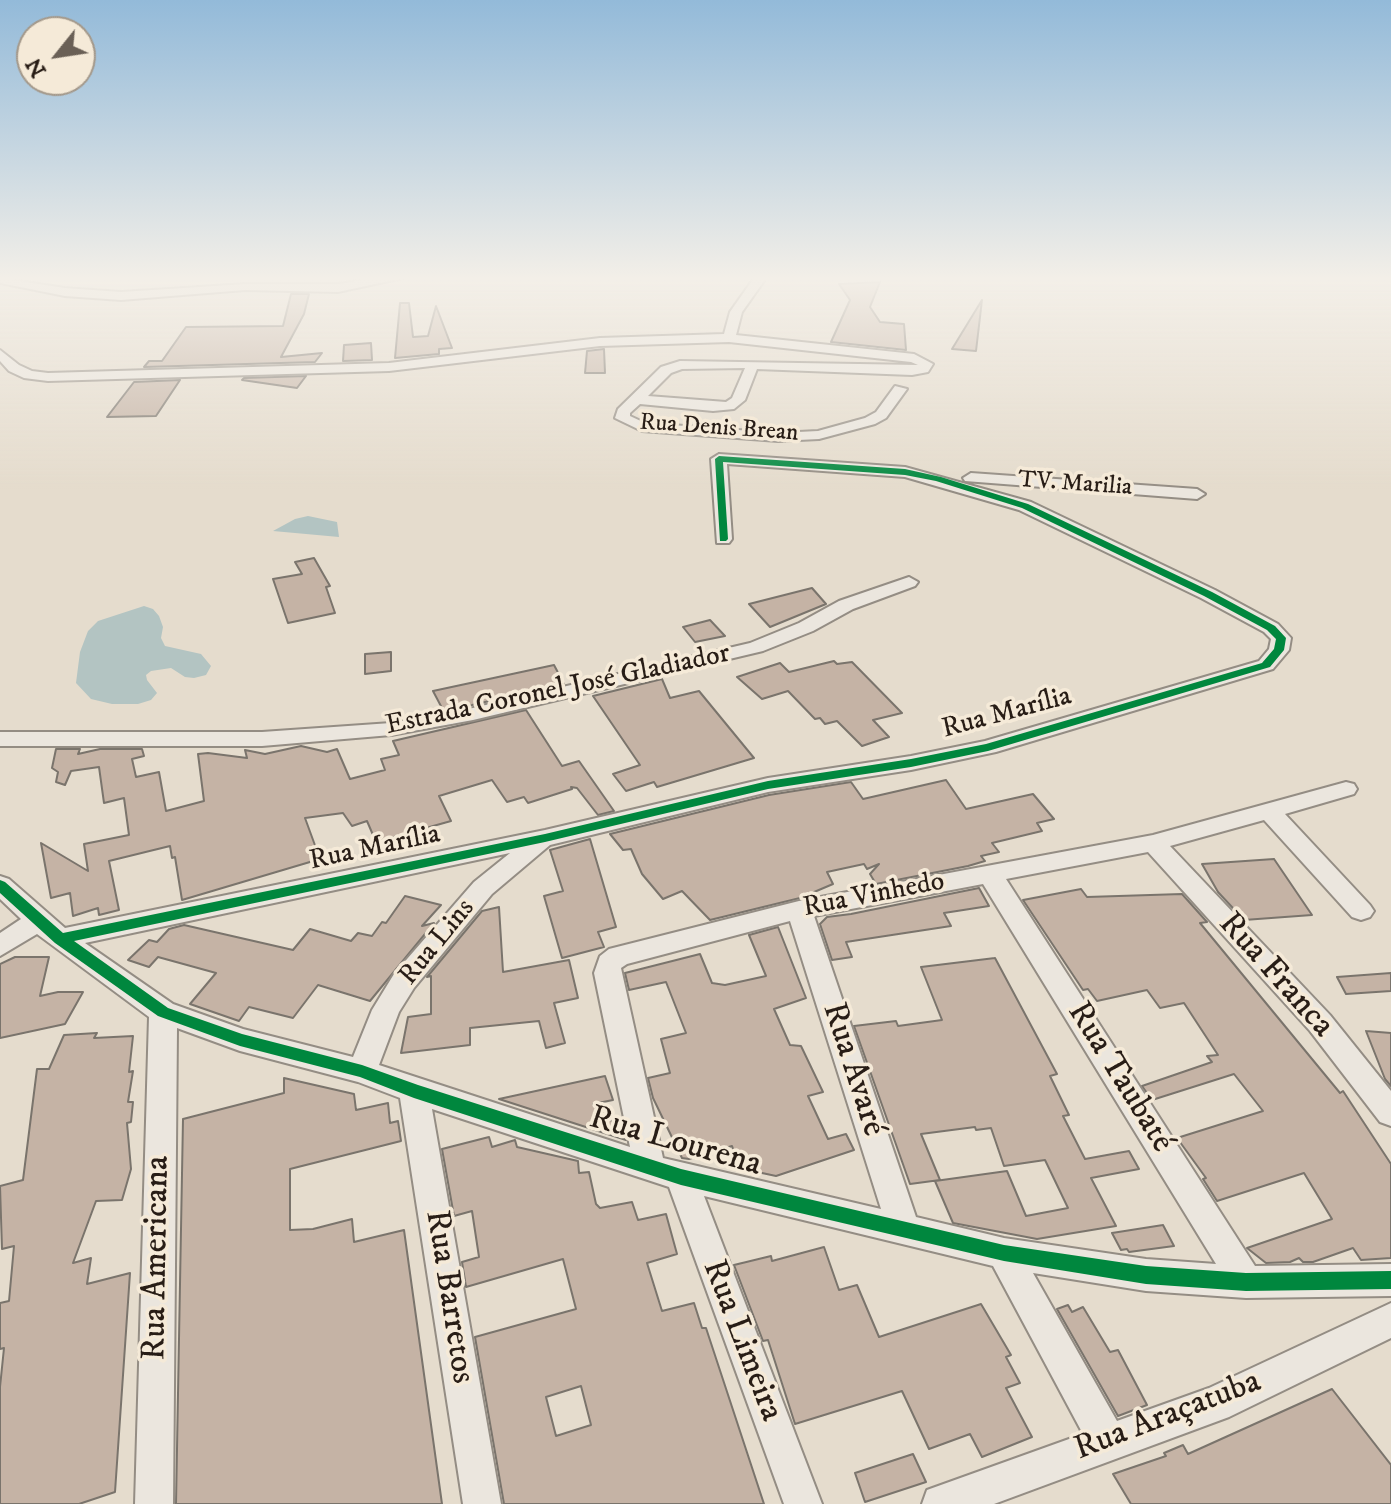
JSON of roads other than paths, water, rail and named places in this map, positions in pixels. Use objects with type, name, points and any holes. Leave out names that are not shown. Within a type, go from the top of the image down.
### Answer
[{"type":"street","points":[[0,354],[14,368],[29,375],[61,376],[389,367],[548,348]]},
{"type":"street","name":"Rua Denis Brean","points":[[823,348],[914,358],[926,366],[912,371],[688,363],[666,370],[623,412],[622,418],[634,425],[801,437],[870,421],[881,415],[900,389]]},
{"type":"street","points":[[637,399],[729,406],[738,400],[751,369]]},
{"type":"street","points":[[712,440],[719,459],[723,539]]},
{"type":"street","name":"Rua Marília","points":[[48,930],[545,838],[768,785],[911,763],[988,747],[1266,665],[1279,650],[1281,638],[1271,628],[1057,520],[994,495],[905,472],[719,459]]},
{"type":"street","name":"TV. Marilia","points":[[905,472],[1197,494]]},
{"type":"street","name":"Estrada Coronel José Gladiador","points":[[0,739],[262,739],[391,729],[473,714],[756,647],[806,627],[846,605],[909,582]]},
{"type":"street","name":"Rua Vinhedo","points":[[666,1173],[607,973],[609,963],[618,956],[799,910],[1153,843],[1346,789]]},
{"type":"street","points":[[1269,811],[1361,911]]},
{"type":"street","name":"Rua Lins","points":[[362,1071],[386,1010],[413,970],[483,888],[545,838]]},
{"type":"street","name":"Rua Franca","points":[[1153,843],[1320,1023],[1391,1113]]},
{"type":"street","name":"Rua Taubaté","points":[[990,875],[1246,1282]]},
{"type":"street","name":"Rua Lourena","points":[[0,885],[48,930],[163,1012],[240,1040],[362,1071],[414,1091],[666,1173],[1004,1253],[1146,1275],[1246,1282],[1391,1280]]},
{"type":"street","name":"Rua Avaré","points":[[799,910],[904,1230]]},
{"type":"street","points":[[0,946],[48,930]]},
{"type":"street","name":"Rua Americana","points":[[154,1504],[163,1012]]},
{"type":"street","name":"Rua Barretos","points":[[414,1091],[482,1504]]},
{"type":"street","name":"Rua Limeira","points":[[666,1173],[803,1504]]},
{"type":"street","points":[[1004,1253],[1108,1442]]},
{"type":"street","name":"Rua Araçatuba","points":[[941,1504],[1216,1404],[1391,1320]]}]
